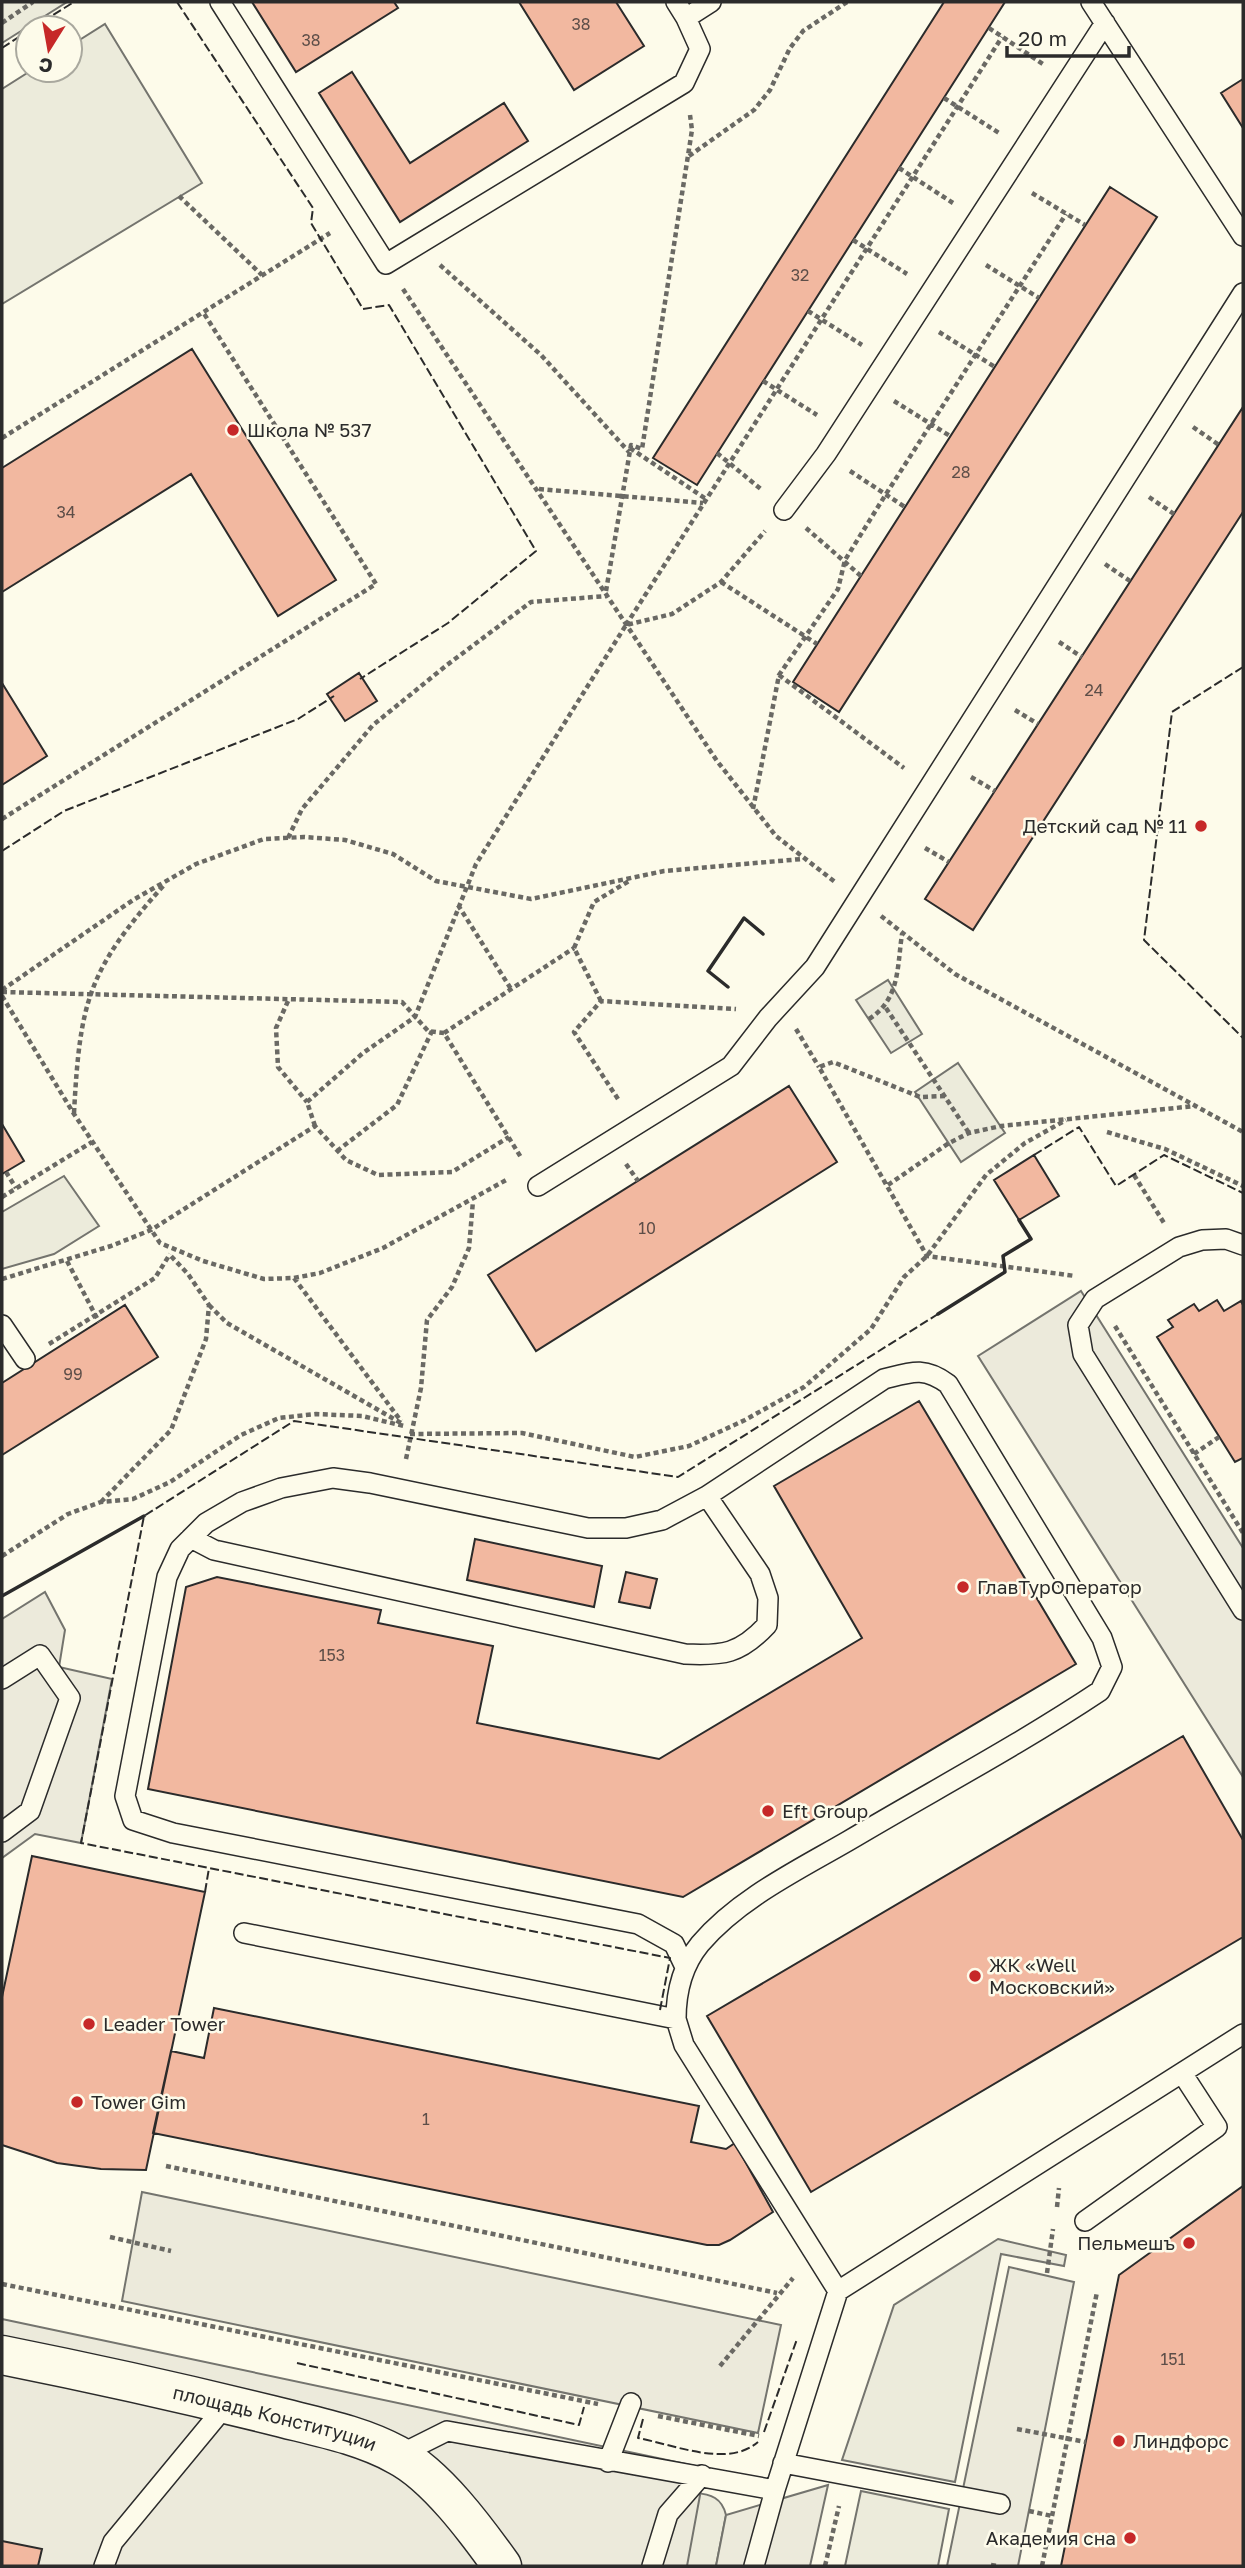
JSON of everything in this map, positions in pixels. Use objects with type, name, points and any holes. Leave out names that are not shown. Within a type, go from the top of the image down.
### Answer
[{"type":"main road","name":"площадь Конституции","points":[[2,2355],[227,2404],[347,2435],[399,2455],[433,2484],[474,2526],[502,2566]]},
{"type":"lane","points":[[220,2],[386,264],[684,83],[700,49],[681,10],[711,2]]},
{"type":"lane","points":[[1091,2],[1243,236]]},
{"type":"lane","points":[[784,510],[841,430],[1105,23]]},
{"type":"lane","points":[[537,1186],[731,1066],[768,1018],[815,967],[1243,293]]},
{"type":"lane","points":[[1243,1245],[1227,1239],[1202,1240],[1179,1247],[1095,1299],[1078,1325],[1083,1354],[1243,1610]]},
{"type":"lane","points":[[2,1325],[25,1359]]},
{"type":"lane","points":[[685,1967],[674,1944],[638,1924],[173,1833],[133,1820],[125,1796],[167,1577],[180,1549],[206,1523],[242,1502],[281,1488],[333,1478],[414,1491],[588,1528],[626,1528],[662,1520],[708,1496],[884,1379],[909,1372],[932,1372],[948,1384],[1102,1638],[1112,1667],[1100,1691],[1074,1708],[777,1883],[714,1929],[685,1967],[676,1993],[676,2019],[684,2045],[838,2291]]},
{"type":"lane","points":[[191,1538],[214,1550],[438,1600],[685,1654],[721,1656],[750,1643],[767,1625],[768,1598],[760,1574],[708,1496]]},
{"type":"lane","points":[[2,1679],[40,1655],[70,1698],[30,1811],[2,1832]]},
{"type":"lane","points":[[244,1933],[676,2019]]},
{"type":"lane","points":[[754,2566],[783,2463],[838,2291],[1243,2034]]},
{"type":"lane","points":[[1085,2221],[1217,2127],[1182,2073]]},
{"type":"lane","points":[[104,2566],[113,2543],[227,2404]]},
{"type":"lane","points":[[608,2462],[630,2406]]},
{"type":"lane","points":[[399,2455],[447,2431],[775,2490]]},
{"type":"lane","points":[[783,2463],[1000,2504]]},
{"type":"lane","points":[[652,2566],[668,2514],[702,2475]]},
{"type":"path","points":[[2,23],[33,2]]},
{"type":"path","points":[[688,157],[754,110],[770,90],[790,48],[803,31],[847,2]]},
{"type":"path","points":[[989,28],[1068,80]]},
{"type":"path","points":[[307,1101],[363,1053],[415,1017],[476,863],[704,501],[1002,37]]},
{"type":"path","points":[[607,594],[629,450],[631,445],[642,449],[688,157],[692,130],[684,83]]},
{"type":"path","points":[[944,98],[1023,149]]},
{"type":"path","points":[[899,168],[978,219]]},
{"type":"path","points":[[1006,176],[1085,225]]},
{"type":"path","points":[[179,196],[262,275]]},
{"type":"path","points":[[753,810],[779,675],[838,589],[845,560],[886,494],[1066,214]]},
{"type":"path","points":[[2,438],[355,217]]},
{"type":"path","points":[[853,240],[932,290]]},
{"type":"path","points":[[414,247],[448,271],[541,355],[629,450],[704,501]]},
{"type":"path","points":[[958,248],[1039,298]]},
{"type":"path","points":[[386,264],[626,625],[753,810],[776,836],[956,974],[1243,1132]]},
{"type":"path","points":[[808,311],[886,360]]},
{"type":"path","points":[[2,819],[376,584],[202,312]]},
{"type":"path","points":[[915,316],[995,367]]},
{"type":"path","points":[[764,381],[841,430]]},
{"type":"path","points":[[870,386],[950,436]]},
{"type":"path","points":[[717,453],[731,461],[861,576]]},
{"type":"path","points":[[825,454],[905,507]]},
{"type":"path","points":[[538,489],[704,501]]},
{"type":"path","points":[[626,625],[672,614],[721,582],[784,510]]},
{"type":"path","points":[[721,582],[817,644]]},
{"type":"path","points":[[288,838],[302,809],[373,725],[447,665],[531,602],[607,594]]},
{"type":"path","points":[[779,675],[930,788]]},
{"type":"path","points":[[2,993],[133,900],[196,864],[264,839],[345,840],[393,854],[436,881],[531,899],[598,882],[633,879],[664,871],[803,859]]},
{"type":"path","points":[[2,993],[402,1002],[428,1031],[444,1033],[574,948],[593,902],[633,879]]},
{"type":"path","points":[[74,1114],[77,1055],[88,996],[109,951],[168,881]]},
{"type":"path","points":[[458,905],[511,989]]},
{"type":"path","points":[[869,1019],[886,1008],[894,989],[902,933]]},
{"type":"path","points":[[574,948],[601,1001]]},
{"type":"path","points":[[2,993],[92,1142],[160,1243],[173,1250],[253,1276],[294,1278],[320,1273],[383,1248],[527,1168]]},
{"type":"path","points":[[288,1001],[276,1028],[278,1067],[307,1101],[315,1126],[346,1160],[379,1175],[452,1172],[509,1137]]},
{"type":"path","points":[[601,1001],[737,1009],[794,1026],[928,1256]]},
{"type":"path","points":[[601,1001],[573,1032],[636,1127]]},
{"type":"path","points":[[886,1008],[969,1133]]},
{"type":"path","points":[[337,1151],[397,1105],[432,1031]]},
{"type":"path","points":[[444,1033],[537,1186]]},
{"type":"path","points":[[819,1068],[833,1062],[920,1097],[945,1096]]},
{"type":"path","points":[[888,1185],[969,1133],[1196,1106]]},
{"type":"path","points":[[410,1434],[522,1433],[635,1457],[689,1446],[745,1420],[804,1387],[871,1329],[904,1277],[928,1256],[986,1175],[1025,1143],[1066,1120]]},
{"type":"path","points":[[2,1279],[67,1261],[151,1230],[315,1126]]},
{"type":"path","points":[[1107,1132],[1165,1149],[1243,1185]]},
{"type":"path","points":[[2,1197],[92,1142]]},
{"type":"path","points":[[6,1172],[16,1188]]},
{"type":"path","points":[[1134,1175],[1179,1247]]},
{"type":"path","points":[[410,1434],[421,1388],[427,1320],[452,1287],[469,1248],[473,1201]]},
{"type":"path","points":[[25,1359],[155,1278],[173,1250]]},
{"type":"path","points":[[170,1255],[188,1274],[209,1305],[227,1323],[404,1426]]},
{"type":"path","points":[[928,1256],[1082,1277]]},
{"type":"path","points":[[67,1261],[99,1322]]},
{"type":"path","points":[[294,1278],[410,1434]]},
{"type":"path","points":[[101,1502],[171,1430],[206,1339],[209,1305]]},
{"type":"path","points":[[1114,1322],[1115,1329],[1243,1532]]},
{"type":"path","points":[[2,1556],[68,1514],[101,1502],[133,1499],[170,1482],[241,1435],[279,1418],[316,1414],[362,1416],[404,1426]]},
{"type":"path","points":[[1194,1454],[1219,1437]]},
{"type":"path","points":[[166,2166],[777,2293]]},
{"type":"path","points":[[110,2237],[171,2251]]},
{"type":"path","points":[[720,2366],[777,2293],[816,2256]]},
{"type":"path","points":[[2,2284],[630,2406],[760,2437],[783,2463]]},
{"type":"path","points":[[1042,2566],[1097,2292]]},
{"type":"path","points":[[1017,2429],[1086,2442]]},
{"type":"path","points":[[825,2566],[846,2476]]},
{"type":"path","points":[[991,2565],[999,2566]]},
{"type":"shaded area","points":[[2,2],[67,2],[48,14],[14,14],[14,35],[2,43]]},
{"type":"shaded area","points":[[105,24],[202,183],[2,304],[2,89],[14,81],[14,84],[84,84],[84,37]]},
{"type":"shaded area","points":[[888,980],[922,1034],[891,1053],[856,1000]]},
{"type":"shaded area","points":[[958,1063],[1005,1133],[961,1162],[915,1092]]},
{"type":"shaded area","points":[[64,1176],[99,1226],[54,1254],[2,1269],[2,1212]]},
{"type":"shaded area","points":[[1081,1291],[1243,1548],[1243,1777],[978,1356]]},
{"type":"shaded area","points":[[45,1592],[65,1630],[59,1667],[112,1679],[81,1843],[35,1834],[2,1858],[2,1619]]},
{"type":"shaded area","points":[[142,2192],[781,2325],[758,2433],[122,2301]]},
{"type":"shaded area","points":[[998,2239],[1066,2255],[1064,2266],[1001,2254],[955,2482],[842,2460],[894,2305]]},
{"type":"shaded area","points":[[1009,2267],[1074,2282],[1018,2566],[947,2566]]},
{"type":"shaded area","points":[[2,2319],[705,2468],[687,2566],[2,2566]]},
{"type":"shaded area","points":[[828,2485],[810,2566],[716,2566],[726,2515]]},
{"type":"shaded area","points":[[861,2491],[949,2509],[938,2566],[845,2566]]},
{"type":"shaded area","points":[[695,2493],[715,2498],[726,2515],[716,2566],[648,2566]]},
{"type":"building","points":[[252,2],[394,2],[398,8],[296,72]]},
{"type":"building","points":[[519,2],[616,2],[644,46],[574,90]]},
{"type":"building","points":[[944,2],[1005,2],[697,485],[653,458]]},
{"type":"building","points":[[352,72],[410,163],[504,103],[528,141],[400,222],[319,93]]},
{"type":"building","points":[[1243,79],[1243,128],[1221,93]]},
{"type":"building","points":[[1110,187],[1157,217],[839,712],[793,682]]},
{"type":"building","points":[[192,349],[336,580],[278,616],[191,474],[2,592],[2,468]]},
{"type":"building","points":[[1243,407],[1243,512],[973,930],[925,899]]},
{"type":"building","points":[[359,673],[377,701],[345,721],[327,694]]},
{"type":"building","points":[[2,683],[47,756],[2,785]]},
{"type":"building","points":[[789,1086],[837,1162],[536,1351],[488,1275]]},
{"type":"building","points":[[2,1124],[24,1161],[2,1174]]},
{"type":"building","points":[[1034,1155],[1059,1196],[1019,1220],[994,1180]]},
{"type":"building","points":[[1217,1300],[1224,1311],[1241,1301],[1243,1305],[1243,1458],[1235,1462],[1157,1337],[1173,1327],[1168,1320],[1194,1304],[1199,1311]]},
{"type":"building","points":[[125,1305],[158,1357],[2,1455],[2,1383]]},
{"type":"building","points":[[919,1401],[1076,1664],[683,1897],[148,1789],[186,1587],[217,1577],[381,1610],[378,1623],[493,1646],[477,1723],[659,1759],[862,1638],[774,1486]]},
{"type":"building","points":[[475,1539],[602,1566],[594,1607],[467,1580]]},
{"type":"building","points":[[626,1572],[657,1579],[650,1608],[619,1602]]},
{"type":"building","name":"ЖК «Well Московский»","points":[[1183,1736],[1243,1840],[1243,1937],[811,2192],[707,2016]]},
{"type":"building","name":"Leader Tower","points":[[32,1856],[205,1892],[146,2170],[101,2169],[57,2163],[2,2145],[2,1997]]},
{"type":"building","points":[[214,2008],[699,2106],[691,2142],[726,2149],[735,2143],[773,2212],[730,2240],[719,2245],[707,2245],[153,2133],[171,2051],[204,2058]]},
{"type":"building","points":[[1243,2186],[1243,2566],[1061,2566],[1119,2275]]},
{"type":"building","points":[[2,2541],[42,2549],[38,2566],[2,2566]]},
{"type":"fence","points":[[55,14],[74,2]]},
{"type":"fence","points":[[177,2],[313,208],[311,223],[363,309],[389,305],[536,551],[448,623],[360,679]]},
{"type":"fence","points":[[2,48],[14,40]]},
{"type":"fence","points":[[1243,667],[1172,712],[1144,940],[1243,1038]]},
{"type":"fence","points":[[2,851],[64,811],[298,719],[334,696]]},
{"type":"fence","points":[[1034,1155],[1079,1127],[1116,1186],[1164,1155],[1243,1193]]},
{"type":"fence","points":[[660,2010],[670,1958],[81,1843],[144,1516],[294,1421],[678,1477],[938,1314]]},
{"type":"fence","points":[[205,1892],[209,1868]]},
{"type":"fence","points":[[764,2432],[797,2339]]},
{"type":"fence","points":[[297,2363],[579,2425],[584,2407]]},
{"type":"fence","points":[[643,2419],[638,2438],[684,2449],[717,2454],[732,2453],[746,2450],[758,2442]]},
{"type":"wall","points":[[728,987],[708,971],[744,918],[763,934]]},
{"type":"wall","points":[[938,1314],[1005,1272],[1003,1256],[1031,1239],[1019,1220]]},
{"type":"wall","points":[[2,1596],[144,1516]]},
{"type":"place","name":"Школа № 537","points":[[233,430]]},
{"type":"place","name":"Детский сад № 11","points":[[1201,826]]},
{"type":"place","name":"ГлавТурОператор","points":[[963,1587]]},
{"type":"place","name":"Eft Group","points":[[768,1811]]},
{"type":"place","name":"ЖК «Well Московский»","points":[[975,1976]]},
{"type":"place","name":"Leader Tower","points":[[89,2024]]},
{"type":"place","name":"Tower Gim","points":[[77,2102]]},
{"type":"place","name":"Пельмешъ","points":[[1189,2243]]},
{"type":"place","name":"Линдфорс","points":[[1119,2441]]},
{"type":"place","name":"Академия сна","points":[[1130,2538]]}]
